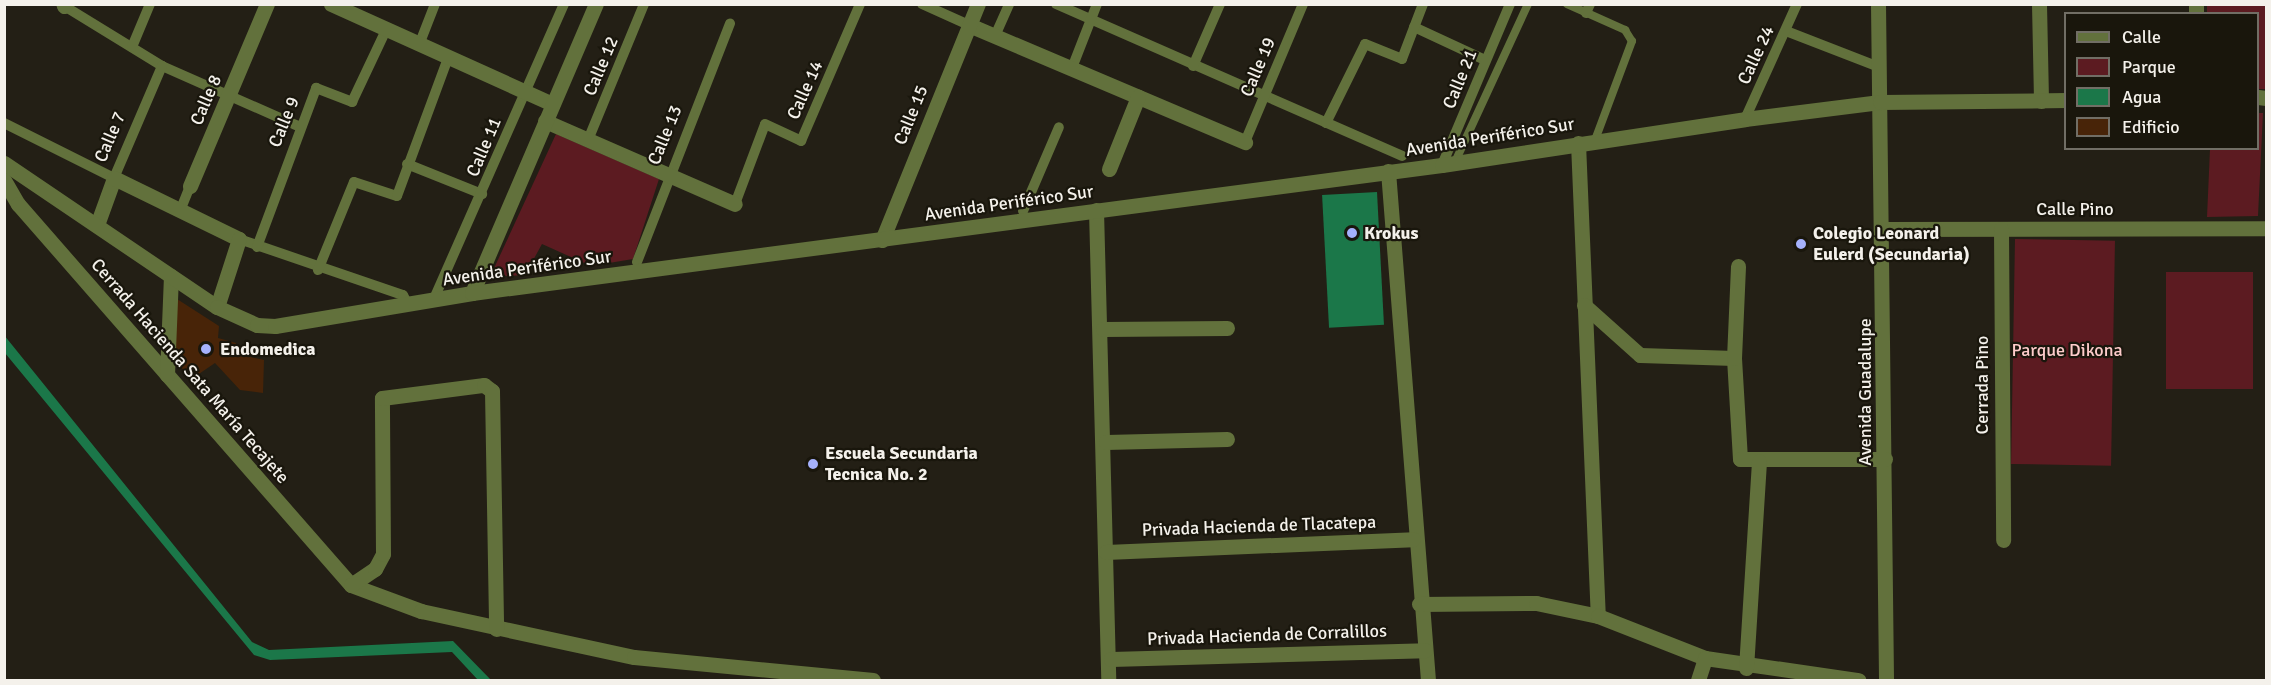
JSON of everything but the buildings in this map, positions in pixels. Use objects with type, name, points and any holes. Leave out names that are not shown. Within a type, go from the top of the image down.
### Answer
[{"type":"street","points":[[132,47],[150,4]]},
{"type":"street","name":"Calle 8","points":[[180,211],[267,4]]},
{"type":"street","points":[[330,4],[351,9],[386,30],[552,104]]},
{"type":"street","points":[[419,45],[435,4]]},
{"type":"street","name":"Calle 11","points":[[433,301],[564,4]]},
{"type":"street","points":[[472,293],[596,4]]},
{"type":"street","name":"Calle 12","points":[[588,140],[644,4]]},
{"type":"street","name":"Calle 14","points":[[735,204],[765,124],[801,141],[860,4]]},
{"type":"street","points":[[922,4],[1245,142]]},
{"type":"street","name":"Calle 15","points":[[882,240],[978,4]]},
{"type":"street","points":[[995,36],[1009,4]]},
{"type":"street","points":[[1056,4],[1402,156]]},
{"type":"street","points":[[1072,68],[1097,4]]},
{"type":"street","points":[[1193,66],[1220,4]]},
{"type":"street","name":"Calle 19","points":[[1245,142],[1303,4]]},
{"type":"street","points":[[1326,123],[1365,44],[1402,59],[1423,4]]},
{"type":"street","name":"Calle 21","points":[[1449,164],[1485,60],[1510,4]]},
{"type":"street","name":"Calle 24","points":[[1745,119],[1797,4]]},
{"type":"street","name":"Avenida Guadalupe","points":[[1878,4],[1883,229],[1886,681]]},
{"type":"street","points":[[2039,4],[2041,101]]},
{"type":"street","points":[[63,5],[162,66],[298,126]]},
{"type":"street","name":"Calle 13","points":[[637,262],[666,174],[730,22]]},
{"type":"street","points":[[1414,27],[1485,60]]},
{"type":"street","name":"Calle 9","points":[[257,247],[298,126],[316,88],[352,102],[386,30]]},
{"type":"street","points":[[1786,31],[1879,67]]},
{"type":"street","points":[[318,270],[354,182],[397,196],[448,58]]},
{"type":"street","name":"Calle 7","points":[[97,225],[114,178],[162,66]]},
{"type":"street","points":[[1109,169],[1138,97]]},
{"type":"street","name":"Avenida Periférico Sur","points":[[4,163],[216,307],[256,325],[275,326],[472,293],[1449,164],[1745,119],[1880,102],[2064,100]]},
{"type":"street","points":[[545,121],[735,204]]},
{"type":"street","points":[[4,123],[239,239],[318,270],[403,296],[408,305]]},
{"type":"street","points":[[1023,212],[1059,127]]},
{"type":"street","points":[[1578,143],[1598,616]]},
{"type":"street","points":[[407,164],[482,194]]},
{"type":"street","points":[[1388,171],[1413,539],[1428,681]]},
{"type":"street","name":"Cerrada Hacienda Sata María Tecajete","points":[[4,180],[18,204],[351,585]]},
{"type":"street","points":[[1096,210],[1103,329],[1106,442],[1106,552],[1111,659],[1108,681]]},
{"type":"street","name":"Calle Pino","points":[[1883,229],[2266,228]]},
{"type":"street","name":"Cerrada Pino","points":[[2001,229],[2003,540]]},
{"type":"street","points":[[216,307],[239,239]]},
{"type":"street","points":[[1738,266],[1734,358],[1737,455],[1759,460],[1885,459]]},
{"type":"street","points":[[167,375],[171,276]]},
{"type":"street","points":[[1584,305],[1640,355],[1734,358]]},
{"type":"street","points":[[1103,329],[1227,328]]},
{"type":"street","points":[[496,629],[492,391],[484,385],[382,398],[383,554],[375,569],[351,585],[372,597],[496,629],[634,657],[767,677],[873,681]]},
{"type":"street","points":[[1106,442],[1227,439]]},
{"type":"street","points":[[1746,668],[1759,460]]},
{"type":"street","name":"Privada Hacienda de Tlacatepa","points":[[1106,552],[1413,539]]},
{"type":"street","points":[[1419,604],[1536,603],[1598,616],[1705,658],[1746,668],[1858,681]]},
{"type":"street","name":"Privada Hacienda de Corralillos","points":[[1111,659],[1425,650]]},
{"type":"street","points":[[1698,681],[1705,658]]},
{"type":"lane","points":[[1449,164],[1528,4]]},
{"type":"lane","points":[[1567,4],[1588,9],[1625,30],[1632,41],[1595,140]]},
{"type":"green space","points":[[2207,5],[2266,5],[2266,89],[2259,89],[2259,12],[2207,12]]},
{"type":"green space","points":[[2259,113],[2263,113],[2258,216],[2207,217],[2210,150],[2259,150]]},
{"type":"green space","points":[[556,134],[659,179],[633,259],[591,266],[542,244],[525,275],[490,277]]},
{"type":"green space","name":"Parque Dikona","points":[[2015,239],[2115,241],[2111,466],[2011,464]]},
{"type":"green space","points":[[2166,272],[2253,272],[2253,389],[2166,389]]},
{"type":"water","name":"Krokus","points":[[1377,192],[1384,325],[1329,328],[1322,195]]},
{"type":"water","points":[[4,335],[252,642],[269,650],[453,641],[491,680],[478,680],[452,652],[270,660],[254,655],[5,353]]},
{"type":"place","name":"Krokus","points":[[1352,233]]},
{"type":"place","name":"Colegio Leonard Eulerd (Secundaria)","points":[[1801,244]]},
{"type":"place","name":"Endomedica","points":[[206,349]]},
{"type":"place","name":"Escuela Secundaria Tecnica No. 2","points":[[813,464]]}]
